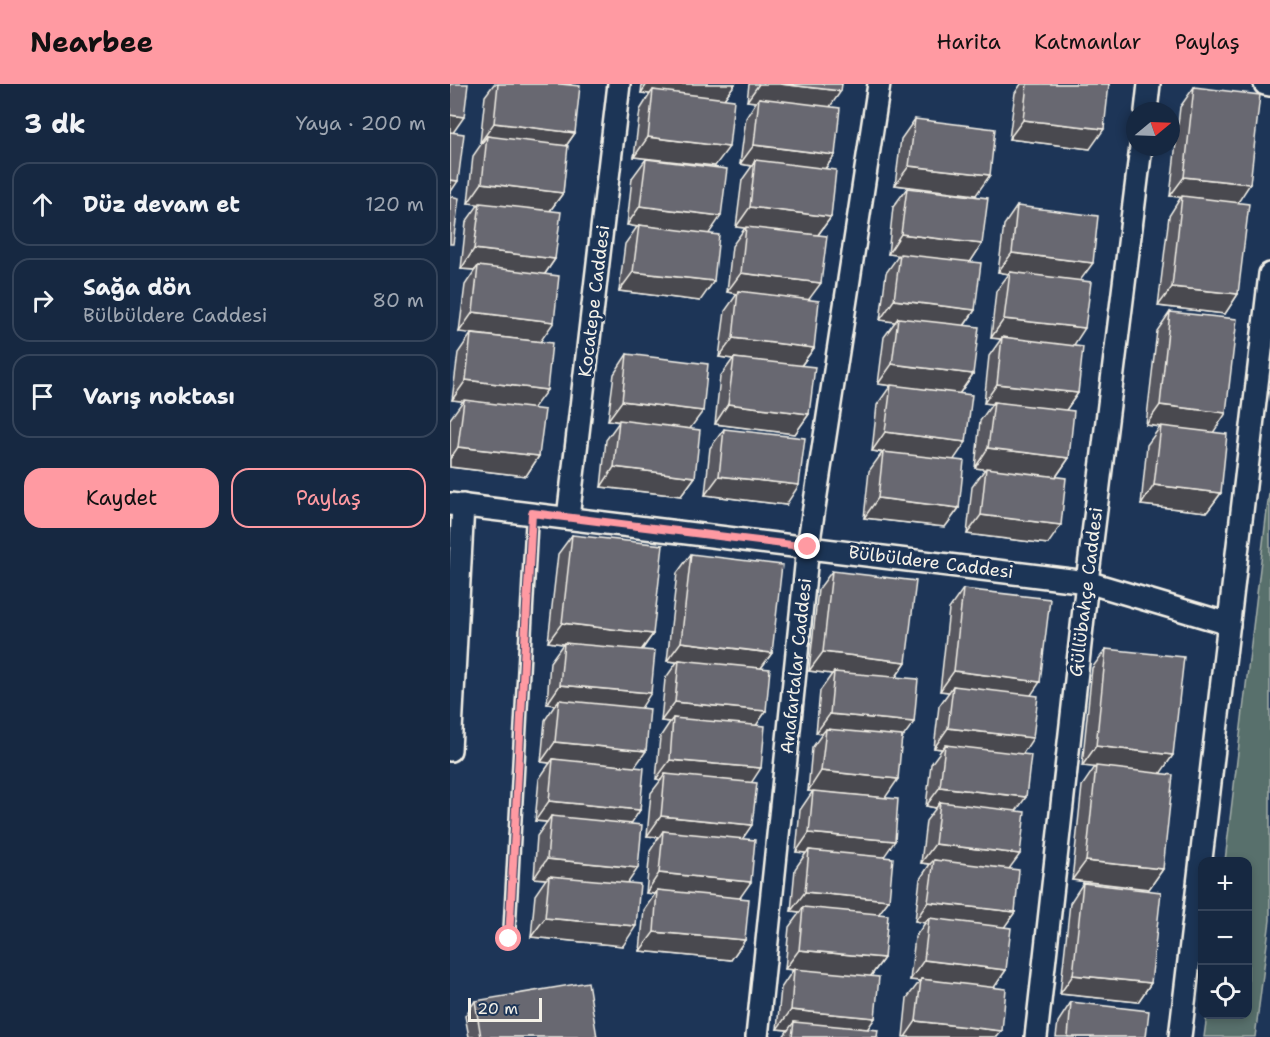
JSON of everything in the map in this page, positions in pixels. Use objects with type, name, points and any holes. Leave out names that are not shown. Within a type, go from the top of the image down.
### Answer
[{"type":"street","name":"Kocatepe Caddesi","points":[[568,518],[619,84]]},
{"type":"street","name":"Anafartalar Caddesi","points":[[757,1037],[808,547],[879,84]]},
{"type":"street","points":[[1147,102],[1149,84]]},
{"type":"street","points":[[1265,84],[1270,85]]},
{"type":"street","name":"Güllübahçe Caddesi","points":[[1036,1037],[1087,582],[1140,156]]},
{"type":"street","points":[[1180,1037],[1270,274]]},
{"type":"street","name":"Bülbüldere Caddesi","points":[[456,505],[1087,582],[1229,624]]},
{"type":"street","points":[[450,750],[456,505]]},
{"type":"lane","points":[[509,939],[532,513]]},
{"type":"green space","points":[[1270,485],[1270,920],[1255,1037],[1204,1037],[1206,1019],[1252,1019],[1252,857],[1225,857]]},
{"type":"building","points":[[450,84],[468,84],[464,117],[450,115]]},
{"type":"building","points":[[498,84],[580,86],[575,133],[494,123]]},
{"type":"building","points":[[780,84],[842,84],[841,91]]},
{"type":"building","points":[[1027,84],[1109,84],[1104,129],[1023,120]]},
{"type":"building","points":[[1194,87],[1260,95],[1250,184],[1184,177]]},
{"type":"building","points":[[653,90],[734,100],[729,147],[648,137]]},
{"type":"building","points":[[759,98],[840,108],[835,155],[754,145]]},
{"type":"building","points":[[915,119],[995,129],[990,175],[909,166]]},
{"type":"building","points":[[450,132],[464,134],[458,181],[450,180]]},
{"type":"building","points":[[487,136],[568,146],[563,193],[482,183]]},
{"type":"building","points":[[646,159],[727,169],[721,216],[640,206]]},
{"type":"building","points":[[755,160],[836,170],[831,217],[750,207]]},
{"type":"building","points":[[907,188],[988,198],[982,244],[901,234]]},
{"type":"building","points":[[450,196],[459,198],[453,244],[450,244]]},
{"type":"building","points":[[1182,196],[1249,204],[1238,294],[1172,287]]},
{"type":"building","points":[[480,203],[561,212],[555,259],[474,249]]},
{"type":"building","points":[[1017,206],[1098,216],[1093,263],[1012,253]]},
{"type":"building","points":[[639,225],[719,235],[714,281],[633,272]]},
{"type":"building","points":[[746,227],[827,236],[821,283],[741,273]]},
{"type":"building","points":[[900,254],[981,263],[975,310],[894,300]]},
{"type":"building","points":[[478,266],[559,276],[554,322],[473,312]]},
{"type":"building","points":[[1010,272],[1091,282],[1085,328],[1004,319]]},
{"type":"building","points":[[738,291],[819,301],[814,348],[733,338]]},
{"type":"building","points":[[1170,312],[1237,319],[1226,413],[1160,405]]},
{"type":"building","points":[[898,318],[979,327],[973,374],[892,364]]},
{"type":"building","points":[[471,334],[552,343],[547,390],[466,380]]},
{"type":"building","points":[[1002,337],[1083,347],[1078,393],[997,384]]},
{"type":"building","points":[[627,354],[708,364],[703,411],[622,401]]},
{"type":"building","points":[[734,358],[815,367],[809,414],[728,404]]},
{"type":"building","points":[[891,385],[972,395],[966,442],[885,432]]},
{"type":"building","points":[[464,400],[545,410],[539,456],[458,447]]},
{"type":"building","points":[[994,402],[1074,411],[1069,458],[988,448]]},
{"type":"building","points":[[619,420],[700,430],[695,477],[614,467]]},
{"type":"building","points":[[1161,426],[1227,434],[1221,493],[1154,485]]},
{"type":"building","points":[[724,429],[805,438],[799,485],[719,476]]},
{"type":"building","points":[[883,452],[964,461],[959,508],[878,498]]},
{"type":"building","points":[[986,468],[1066,478],[1061,525],[981,515]]},
{"type":"building","points":[[572,535],[663,545],[653,634],[562,623]]},
{"type":"building","points":[[691,554],[782,565],[772,653],[681,642]]},
{"type":"building","points":[[832,571],[916,581],[906,662],[823,652]]},
{"type":"building","points":[[963,589],[1050,599],[1040,682],[954,671]]},
{"type":"building","points":[[564,643],[655,651],[651,693],[560,685]]},
{"type":"building","points":[[1106,649],[1184,657],[1173,755],[1096,746]]},
{"type":"building","points":[[679,660],[770,669],[766,711],[675,702]]},
{"type":"building","points":[[834,672],[918,679],[914,722],[830,714]]},
{"type":"building","points":[[953,686],[1038,696],[1033,738],[948,728]]},
{"type":"building","points":[[559,700],[650,709],[646,751],[555,742]]},
{"type":"building","points":[[673,718],[765,726],[761,768],[670,760]]},
{"type":"building","points":[[826,729],[902,736],[898,779],[821,771]]},
{"type":"building","points":[[945,745],[1031,755],[1026,797],[940,787]]},
{"type":"building","points":[[553,759],[644,768],[640,810],[549,801]]},
{"type":"building","points":[[1096,766],[1173,775],[1163,869],[1086,861]]},
{"type":"building","points":[[665,774],[757,783],[752,825],[661,816]]},
{"type":"building","points":[[813,791],[898,799],[895,841],[809,833]]},
{"type":"building","points":[[940,802],[1025,812],[1020,854],[935,844]]},
{"type":"building","points":[[551,816],[642,825],[638,868],[547,859]]},
{"type":"building","points":[[663,831],[755,840],[751,882],[659,873]]},
{"type":"building","points":[[809,850],[893,858],[889,900],[805,892]]},
{"type":"building","points":[[934,860],[1019,870],[1015,912],[928,902]]},
{"type":"building","points":[[549,876],[640,884],[636,926],[545,918]]},
{"type":"building","points":[[1083,883],[1161,892],[1151,983],[1073,975]]},
{"type":"building","points":[[657,890],[749,899],[745,940],[654,932]]},
{"type":"building","points":[[803,907],[888,915],[884,958],[799,950]]},
{"type":"building","points":[[929,918],[1011,928],[1006,970],[924,960]]},
{"type":"building","points":[[794,969],[879,977],[875,1018],[791,1010]]},
{"type":"building","points":[[921,979],[1006,989],[1002,1031],[916,1021]]},
{"type":"building","points":[[588,982],[597,1037],[481,1037],[475,1001]]},
{"type":"building","points":[[1071,1002],[1149,1011],[1146,1037],[1068,1037]]},
{"type":"building","points":[[794,1022],[878,1030],[877,1037],[792,1037]]},
{"type":"route","points":[[509,939],[532,513],[808,547]]}]
